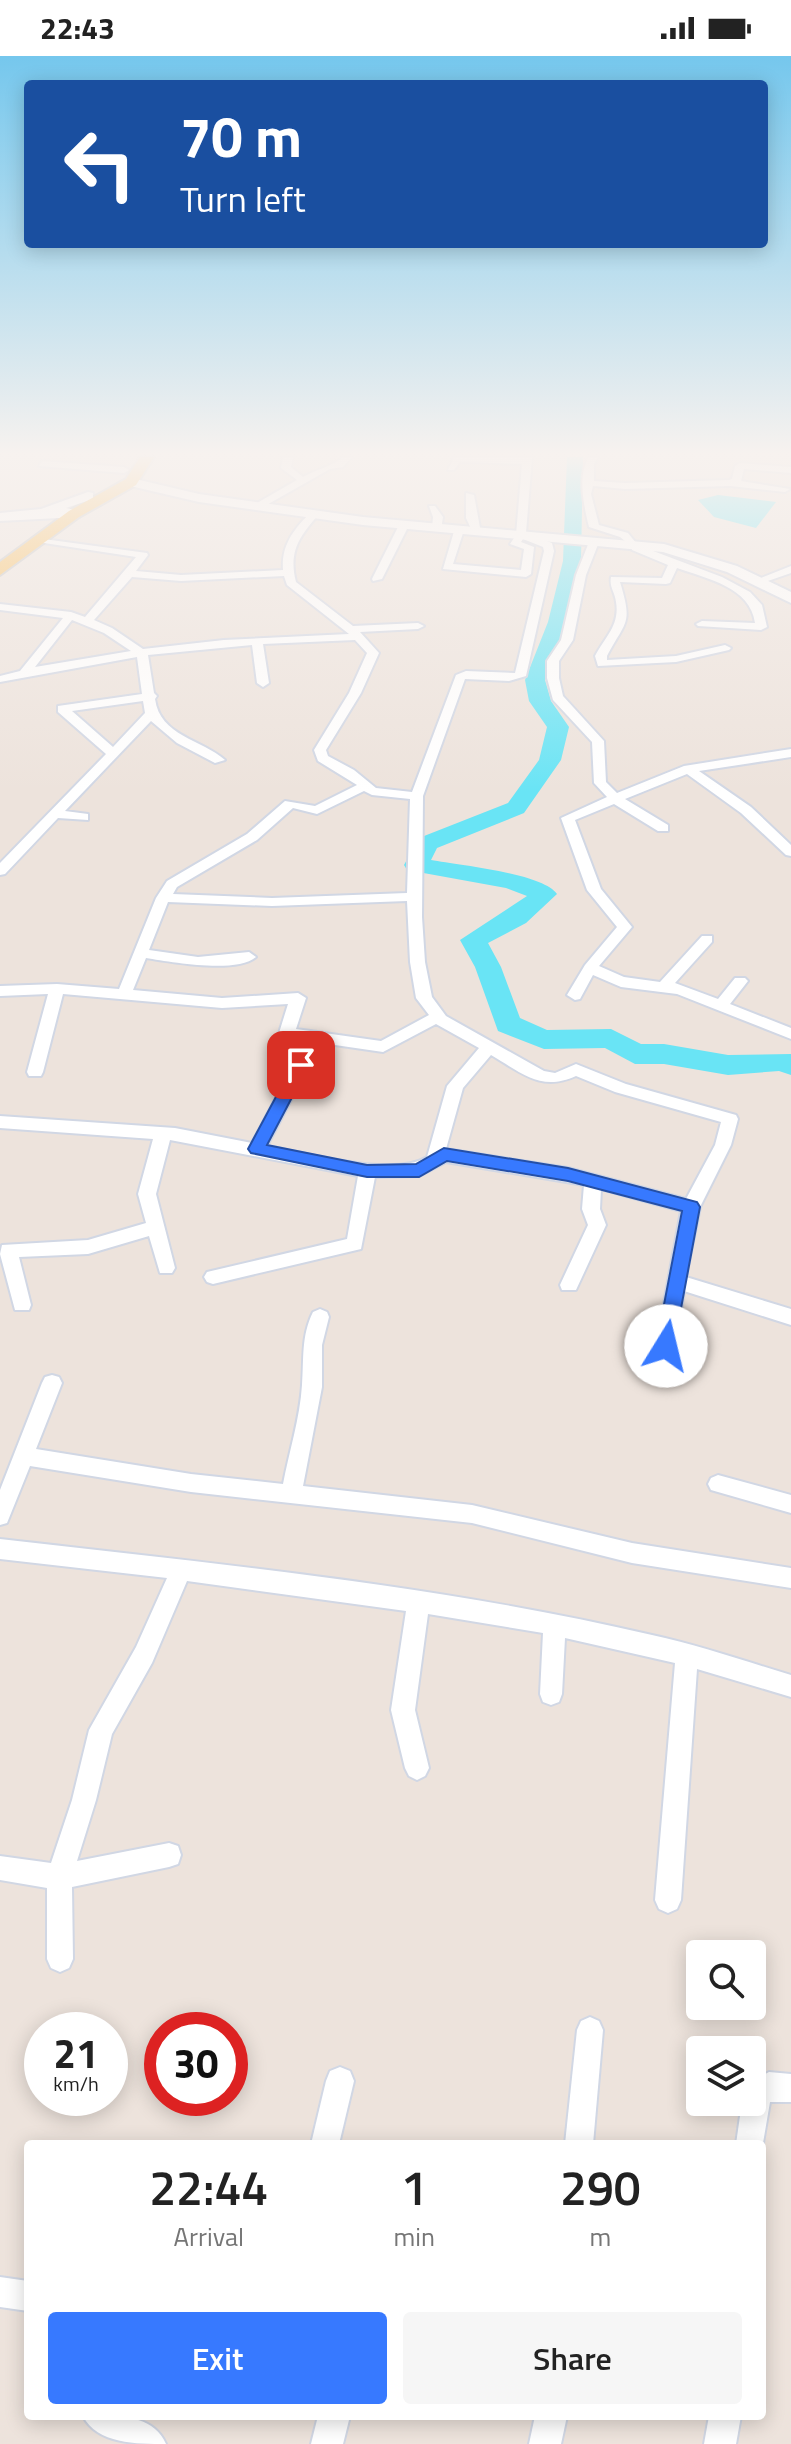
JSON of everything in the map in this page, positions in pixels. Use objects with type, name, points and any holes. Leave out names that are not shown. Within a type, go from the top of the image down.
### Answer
[{"type":"main road","points":[[709,568],[791,606]]},
{"type":"main road","points":[[724,568],[791,598]]},
{"type":"street","points":[[88,620],[133,568]]},
{"type":"street","points":[[288,568],[291,583],[355,633],[373,657],[320,750],[322,758],[381,793],[417,796]]},
{"type":"street","points":[[377,579],[382,568]]},
{"type":"street","points":[[463,568],[526,574],[527,568]]},
{"type":"street","points":[[545,568],[520,676],[509,678],[466,674],[460,677],[417,796],[413,897],[417,968],[426,990],[424,998],[439,1016],[488,1049],[539,1075],[556,1079],[576,1070],[621,1088],[730,1119],[723,1145],[691,1207],[666,1346]]},
{"type":"street","points":[[583,568],[567,640],[553,661],[557,697],[598,741],[600,783],[616,799],[663,828]]},
{"type":"street","points":[[672,568],[666,581],[615,579],[622,602],[620,622],[614,641],[603,651],[602,664],[676,659],[725,648]]},
{"type":"street","points":[[686,568],[728,584],[748,596],[755,603],[761,627],[702,624]]},
{"type":"street","points":[[756,582],[791,569]]},
{"type":"street","points":[[129,574],[181,578],[288,573]]},
{"type":"street","points":[[0,607],[71,615],[105,626],[142,654],[151,696],[151,714],[157,723],[187,744],[219,760]]},
{"type":"street","points":[[24,674],[71,615]]},
{"type":"street","points":[[0,679],[142,654],[418,626]]},
{"type":"street","points":[[257,643],[263,683]]},
{"type":"street","points":[[114,754],[62,709],[151,696]]},
{"type":"street","points":[[0,871],[151,714]]},
{"type":"street","points":[[575,995],[590,968],[625,927],[594,890],[568,818],[600,808],[688,769],[791,753]]},
{"type":"street","points":[[688,769],[746,810],[791,852]]},
{"type":"street","points":[[124,994],[163,898],[176,880],[232,850],[290,804],[317,810],[366,785]]},
{"type":"street","points":[[57,814],[83,817]]},
{"type":"street","points":[[163,898],[272,902],[413,897]]},
{"type":"street","points":[[665,985],[707,939]]},
{"type":"street","points":[[141,953],[198,962],[249,957]]},
{"type":"street","points":[[590,968],[621,982],[665,985],[791,1034]]},
{"type":"street","points":[[721,1005],[740,981]]},
{"type":"street","points":[[0,991],[57,989],[197,1002],[276,1002],[298,998],[287,1033],[383,1047],[439,1016]]},
{"type":"street","points":[[35,1072],[57,989]]},
{"type":"street","points":[[435,1157],[455,1086],[488,1049]]},
{"type":"street","points":[[257,1149],[301,1065]]},
{"type":"street","points":[[0,1122],[163,1134],[367,1171],[419,1170],[435,1157],[444,1155],[593,1181],[691,1207]]},
{"type":"street","points":[[163,1134],[147,1194],[166,1268]]},
{"type":"street","points":[[213,1277],[355,1244],[367,1171]]},
{"type":"street","points":[[569,1285],[597,1225],[591,1209],[593,1181]]},
{"type":"street","points":[[22,1305],[8,1250],[88,1247],[156,1227]]},
{"type":"street","points":[[676,1281],[791,1317]]},
{"type":"street","points":[[291,1494],[312,1387],[312,1345],[320,1317]]},
{"type":"street","points":[[0,1516],[52,1383]]},
{"type":"street","points":[[25,1456],[191,1483],[472,1514],[632,1553],[791,1578]]},
{"type":"street","points":[[718,1484],[791,1504]]},
{"type":"street","points":[[2,1554],[284,1582],[555,1624],[687,1654],[791,1686]]},
{"type":"street","points":[[60,1959],[59,1877],[84,1800],[101,1730],[144,1655],[181,1570]]},
{"type":"street","points":[[417,1768],[403,1710],[418,1605]]},
{"type":"street","points":[[551,1694],[555,1624]]},
{"type":"street","points":[[668,1900],[687,1654]]},
{"type":"street","points":[[0,1868],[59,1877],[169,1855]]},
{"type":"street","points":[[579,2140],[590,2030]]},
{"type":"street","points":[[326,2140],[340,2081]]},
{"type":"street","points":[[751,2140],[757,2094],[769,2086],[791,2088]]},
{"type":"street","points":[[0,2292],[24,2295]]},
{"type":"street","points":[[105,2420],[150,2444]]},
{"type":"street","points":[[327,2444],[333,2420]]},
{"type":"street","points":[[545,2444],[550,2420]]},
{"type":"street","points":[[720,2444],[724,2420]]},
{"type":"waterway","points":[[570,568],[558,622],[535,680],[540,701],[558,727],[550,760],[516,808],[427,843],[416,865],[511,882],[545,894],[517,917],[473,940],[488,967],[508,1024],[544,1040],[611,1038],[635,1054],[664,1054],[728,1065],[782,1061],[791,1065]]},
{"type":"route","points":[[301,1065],[257,1149],[367,1171],[419,1170],[435,1157],[444,1155],[568,1174],[691,1207],[666,1346]]}]
